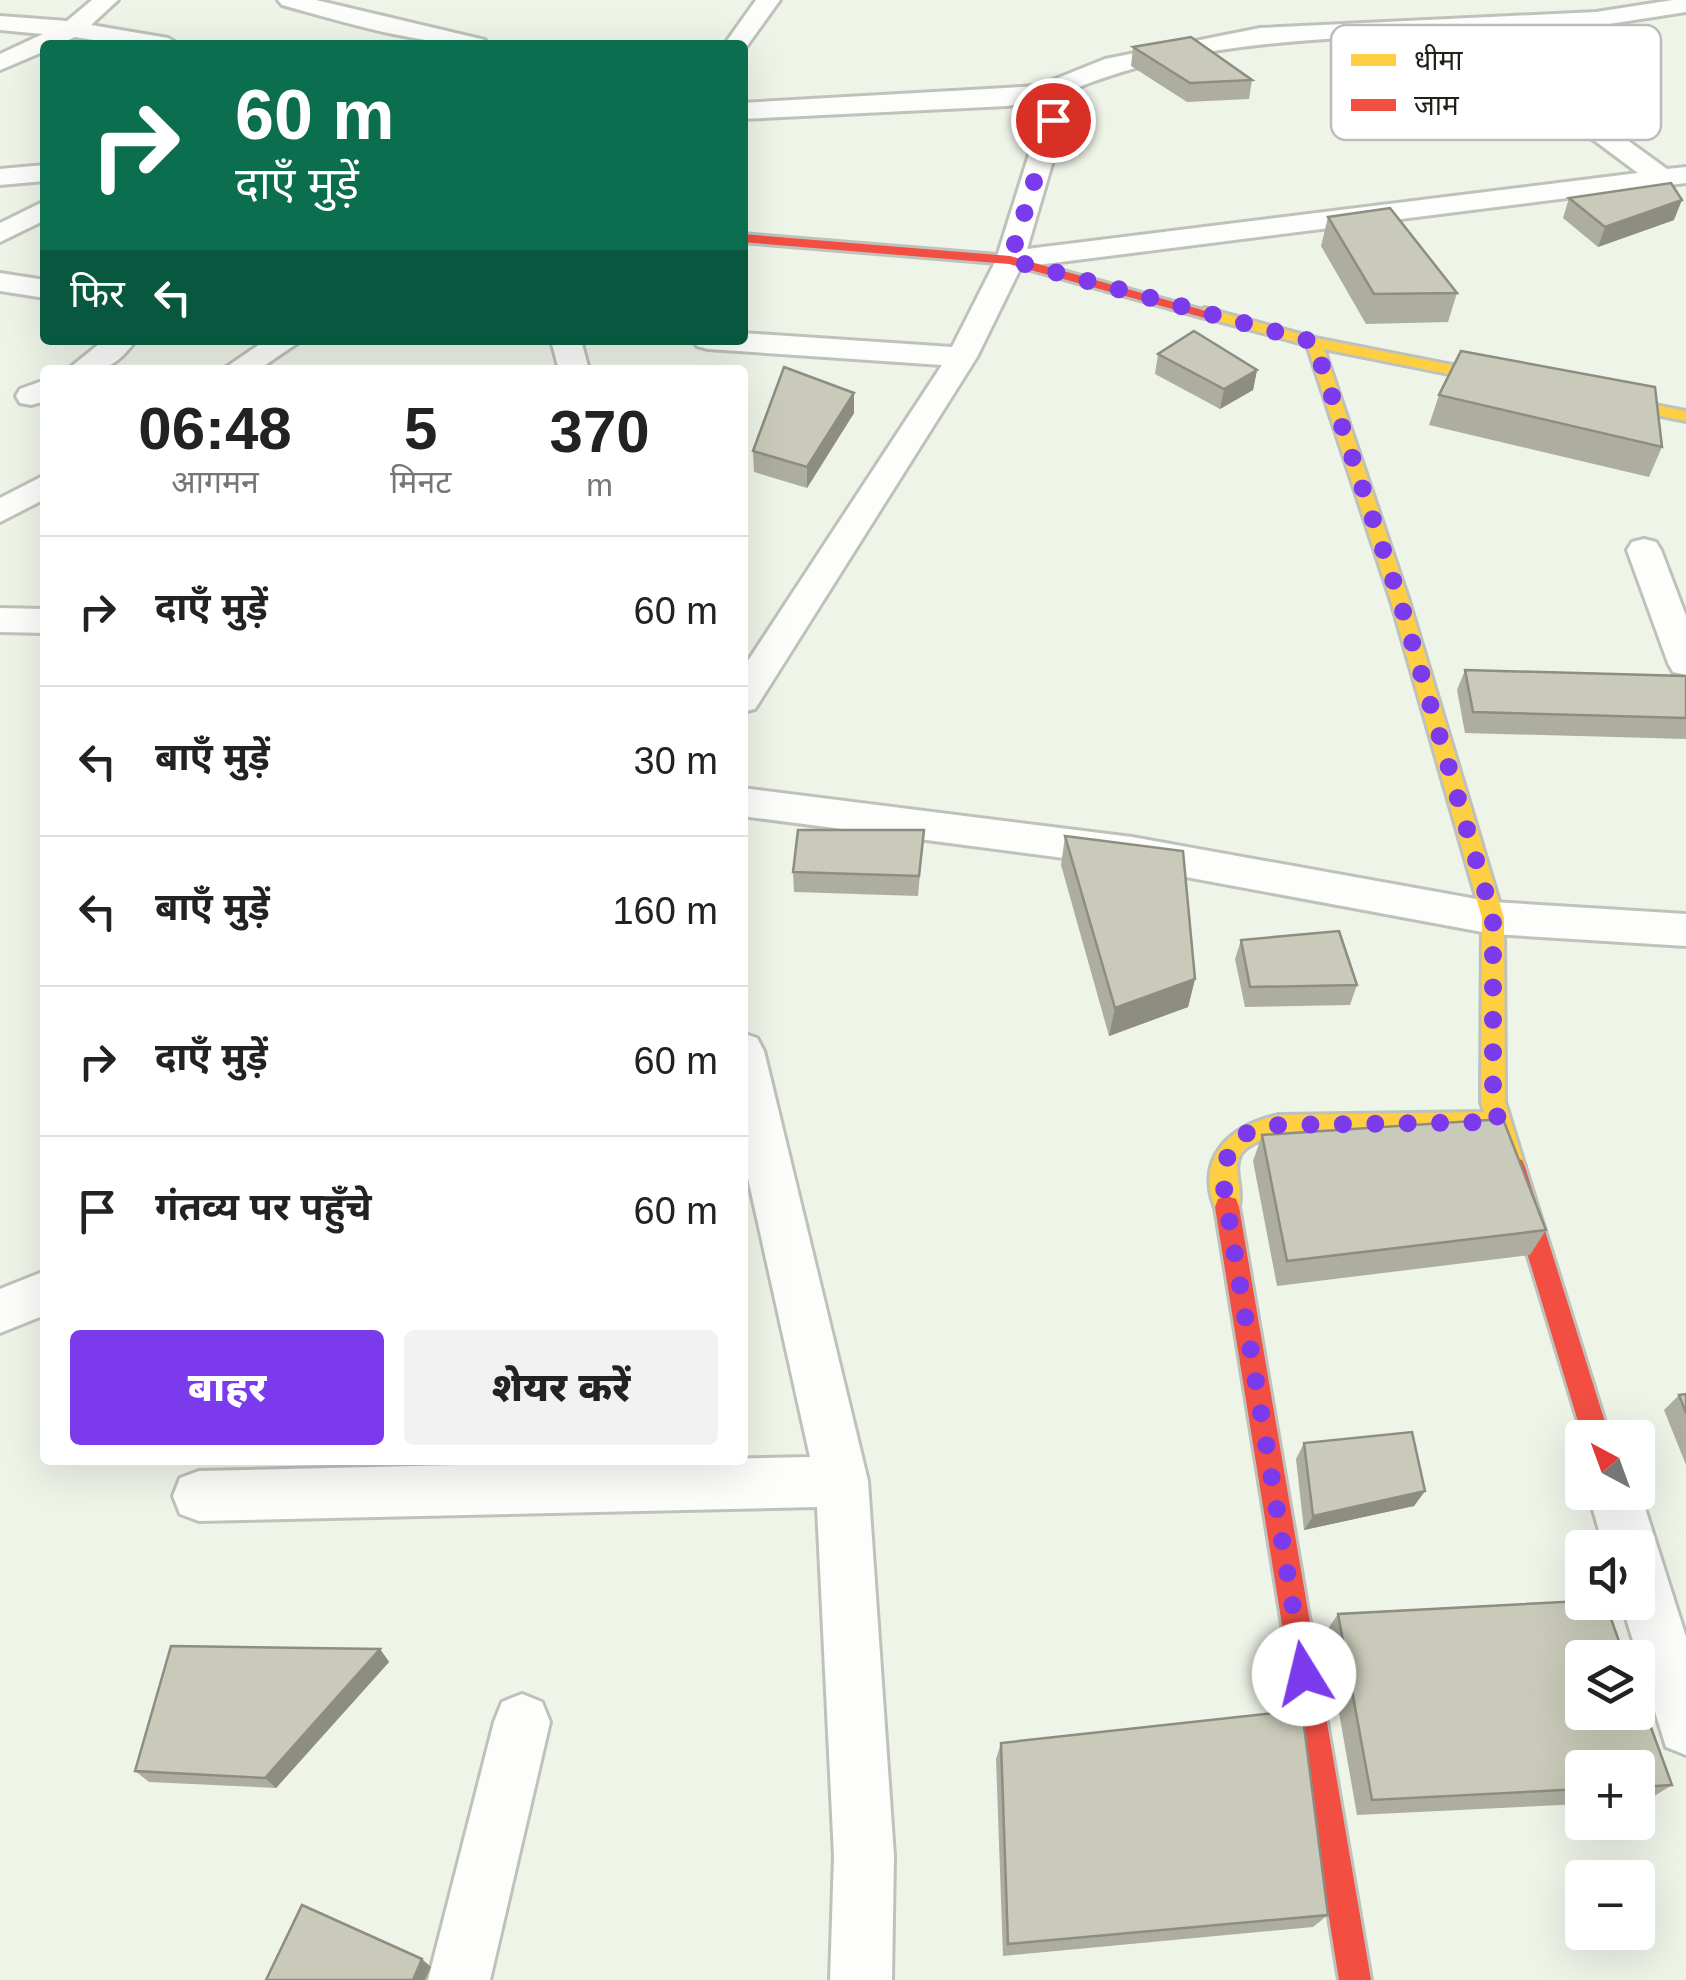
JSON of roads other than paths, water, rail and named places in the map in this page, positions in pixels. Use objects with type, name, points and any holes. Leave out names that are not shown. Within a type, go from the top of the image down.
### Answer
[{"type":"street","points":[[49,40],[72,29],[106,0]]},
{"type":"street","points":[[290,0],[339,7],[459,40]]},
{"type":"street","points":[[740,40],[768,0]]},
{"type":"street","points":[[1412,0],[1441,25]]},
{"type":"street","points":[[1464,25],[1596,19],[1686,5]]},
{"type":"street","points":[[1324,7],[1365,25]]},
{"type":"street","points":[[0,24],[72,29],[138,40]]},
{"type":"street","points":[[748,111],[1006,98],[1063,85],[1114,64],[1194,46],[1260,34],[1331,30]]},
{"type":"street","points":[[0,63],[40,44]]},
{"type":"street","points":[[748,691],[962,357],[1010,260],[1063,85]]},
{"type":"street","points":[[1617,140],[1674,177]]},
{"type":"street","points":[[0,177],[40,173]]},
{"type":"street","points":[[1010,260],[1674,177]]},
{"type":"street","points":[[0,234],[40,212]]},
{"type":"street","points":[[748,238],[1010,260],[1314,342],[1686,416]]},
{"type":"street","points":[[0,282],[40,288]]},
{"type":"street","points":[[1314,342],[1400,601],[1493,918],[1493,1102],[1591,1420]]},
{"type":"street","points":[[748,343],[962,357]]},
{"type":"street","points":[[91,365],[116,345]]},
{"type":"street","points":[[245,365],[279,345]]},
{"type":"street","points":[[0,512],[40,488]]},
{"type":"street","points":[[1644,550],[1686,663]]},
{"type":"street","points":[[0,620],[40,621]]},
{"type":"street","points":[[748,803],[1132,852],[1493,918],[1686,930]]},
{"type":"street","points":[[748,1076],[842,1481],[864,1856],[861,1980]]},
{"type":"street","points":[[1355,1980],[1222,1176],[1230,1146],[1248,1130],[1279,1125],[1499,1122]]},
{"type":"street","points":[[0,1311],[40,1295]]},
{"type":"street","points":[[199,1496],[842,1481]]},
{"type":"street","points":[[1653,1620],[1686,1727]]},
{"type":"street","points":[[459,1980],[522,1722]]}]
